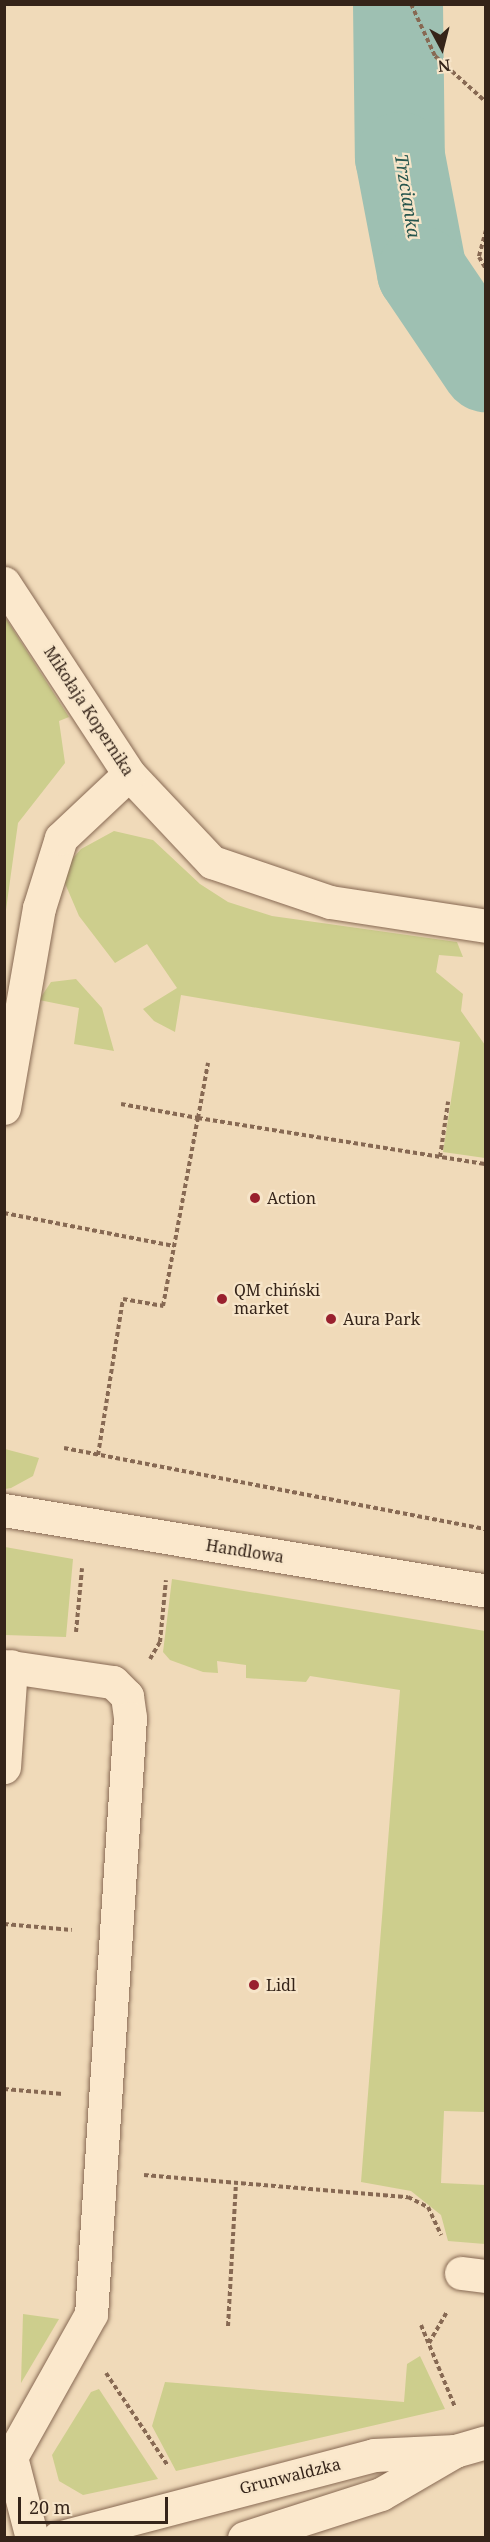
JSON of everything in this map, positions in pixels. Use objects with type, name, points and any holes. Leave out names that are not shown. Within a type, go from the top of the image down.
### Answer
[{"type":"street","name":"Mikołaja Kopernika","points":[[4,583],[129,774],[212,862],[330,903],[486,926]]},
{"type":"street","points":[[4,1108],[39,908],[61,838],[129,774]]},
{"type":"street","name":"Handlowa","points":[[4,1510],[486,1591]]},
{"type":"street","points":[[4,1767],[8,1666],[113,1682],[127,1696],[115,1934],[102,2098],[91,2314],[8,2456],[32,2538]]},
{"type":"street","name":"Grunwaldzka","points":[[58,2538],[374,2455],[470,2447]]},
{"type":"street","name":"Grunwaldzka","points":[[244,2538],[381,2494],[470,2447]]},
{"type":"path","points":[[411,4],[435,56],[486,102]]},
{"type":"path","points":[[486,230],[479,257],[486,269]]},
{"type":"path","points":[[98,1455],[123,1299],[163,1306],[208,1063]]},
{"type":"path","points":[[440,1156],[448,1102]]},
{"type":"path","points":[[121,1104],[486,1164]]},
{"type":"path","points":[[4,1213],[175,1246]]},
{"type":"path","points":[[64,1448],[486,1529]]},
{"type":"path","points":[[72,1675],[83,1555]]},
{"type":"path","points":[[127,1696],[160,1642],[167,1570]]},
{"type":"path","points":[[4,1924],[115,1934]]},
{"type":"path","points":[[4,2089],[102,2098]]},
{"type":"path","points":[[137,2174],[408,2197],[438,2221],[442,2245]]},
{"type":"path","points":[[228,2326],[236,2181]]},
{"type":"path","points":[[429,2343],[447,2314],[447,2302]]},
{"type":"path","points":[[422,2325],[458,2413]]},
{"type":"path","points":[[112,2382],[170,2471]]},
{"type":"green space","points":[[5,617],[69,717],[59,721],[65,763],[18,823],[5,917]]},
{"type":"green space","points":[[114,831],[153,840],[200,884],[228,902],[272,916],[457,942],[463,957],[439,955],[436,972],[463,994],[461,1011],[485,1045],[485,1158],[443,1152],[460,1042],[181,995],[175,1032],[154,1021],[143,1009],[177,988],[147,944],[115,963],[79,916],[64,881],[67,865],[81,849]]},
{"type":"green space","points":[[76,979],[102,1008],[114,1051],[74,1044],[79,1008],[39,1000],[51,982]]},
{"type":"green space","points":[[5,1449],[39,1458],[33,1476],[5,1489]]},
{"type":"green space","points":[[5,1547],[73,1559],[66,1637],[5,1635]]},
{"type":"green space","points":[[172,1579],[485,1631],[485,2112],[444,2111],[441,2183],[485,2185],[485,2244],[448,2241],[441,2215],[411,2191],[361,2182],[400,1690],[310,1676],[306,1682],[246,1678],[246,1665],[217,1661],[218,1673],[203,1672],[170,1660],[163,1652]]},
{"type":"green space","points":[[23,2314],[59,2319],[21,2383]]},
{"type":"green space","points":[[420,2356],[445,2409],[176,2471],[152,2426],[165,2382],[404,2402],[407,2364]]},
{"type":"green space","points":[[99,2389],[158,2479],[83,2495],[59,2481],[52,2455],[91,2392]]},
{"type":"waterway","name":"Trzcianka","points":[[398,4],[400,157],[422,272],[486,367]]},
{"type":"place","name":"Action","points":[[255,1198]]},
{"type":"place","name":"QM chiński market","points":[[222,1299]]},
{"type":"place","name":"Aura Park","points":[[331,1319]]},
{"type":"place","name":"Lidl","points":[[254,1985]]}]
